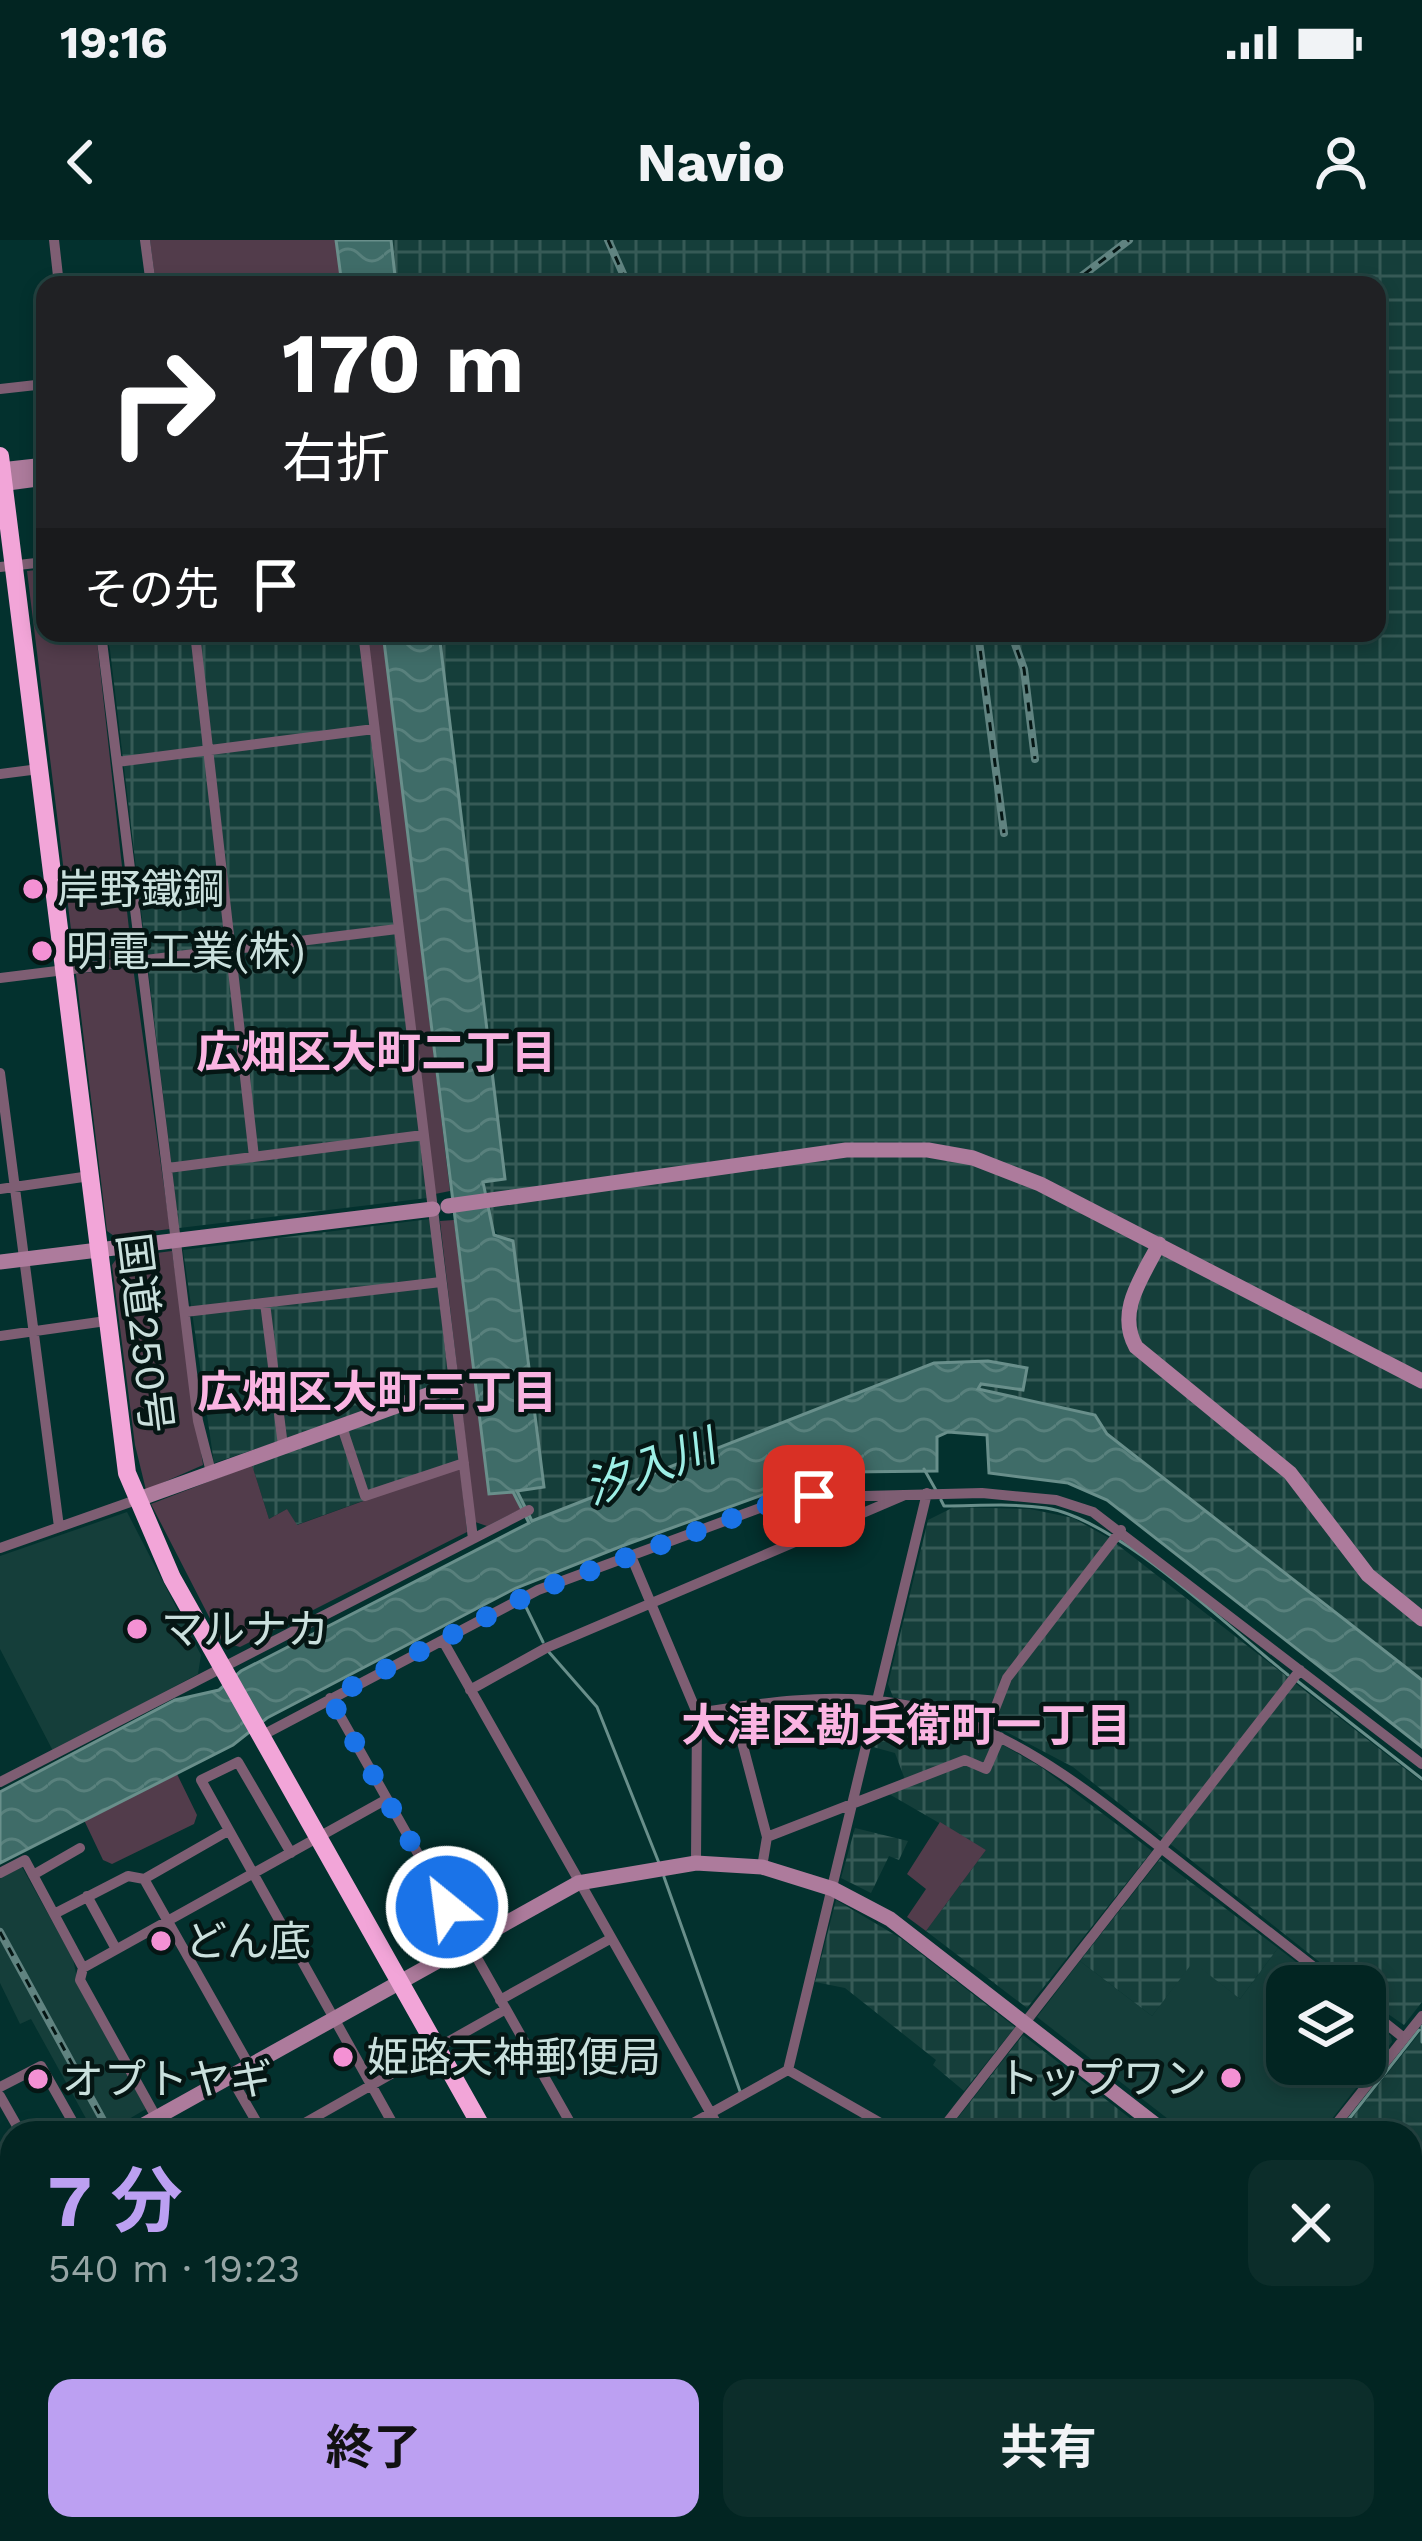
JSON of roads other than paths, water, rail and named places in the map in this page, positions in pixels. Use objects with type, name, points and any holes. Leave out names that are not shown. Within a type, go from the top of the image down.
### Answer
[{"type":"highway","name":"国道250号","points":[[1,473],[7,567],[39,769],[118,1425],[136,1500],[221,1666],[478,2121]]},
{"type":"street","points":[[54,240],[58,276]]},
{"type":"street","points":[[145,240],[150,276]]},
{"type":"street","points":[[0,389],[36,385]]},
{"type":"street","points":[[1,473],[36,467]]},
{"type":"street","points":[[1,473],[36,477]]},
{"type":"street","points":[[102,642],[198,1421],[211,1472]]},
{"type":"street","points":[[196,642],[254,1157]]},
{"type":"street","points":[[364,642],[423,1135],[441,1207],[442,1282],[472,1539]]},
{"type":"street","points":[[117,762],[374,729]]},
{"type":"street","points":[[0,774],[39,769]]},
{"type":"street","points":[[0,978],[397,929]]},
{"type":"street","points":[[0,1073],[59,1527]]},
{"type":"street","points":[[168,1168],[423,1135]]},
{"type":"street","points":[[0,1262],[846,1150],[928,1150],[973,1158],[1040,1184],[1422,1381]]},
{"type":"street","points":[[0,1189],[90,1177]]},
{"type":"street","points":[[1159,1244],[1129,1306],[1130,1334],[1136,1348],[1290,1472],[1368,1574],[1422,1619]]},
{"type":"street","points":[[185,1312],[442,1282]]},
{"type":"street","points":[[265,1303],[283,1446]]},
{"type":"street","points":[[0,1336],[106,1321]]},
{"type":"street","points":[[0,1547],[455,1385]]},
{"type":"street","points":[[342,1427],[365,1496],[464,1462]]},
{"type":"street","points":[[470,1690],[546,1648],[911,1493]]},
{"type":"street","points":[[696,2121],[788,2070],[927,1493]]},
{"type":"street","points":[[261,1736],[538,1590],[787,1498],[927,1493],[1056,1500],[1094,1512],[1422,1764]]},
{"type":"street","points":[[0,1782],[526,1512]]},
{"type":"street","points":[[987,1729],[1007,1678],[1121,1530]]},
{"type":"street","points":[[631,1556],[698,1713],[696,1863]]},
{"type":"street","points":[[443,1641],[713,2121]]},
{"type":"street","points":[[949,2121],[1300,1670]]},
{"type":"street","points":[[330,1698],[569,2121]]},
{"type":"street","points":[[698,1713],[793,1699],[878,1701],[987,1729],[1072,1777],[1311,1965]]},
{"type":"street","points":[[733,1708],[767,1837],[762,1868]]},
{"type":"street","points":[[767,1837],[965,1760],[986,1769],[1000,1737]]},
{"type":"street","points":[[291,1852],[238,1762],[201,1780],[391,2121]]},
{"type":"street","points":[[83,1967],[387,1799]]},
{"type":"street","points":[[54,1914],[128,1876],[144,1879],[228,1831]]},
{"type":"street","points":[[33,1875],[80,1848]]},
{"type":"street","points":[[0,1873],[25,1860],[83,1967],[80,1980],[156,2117]]},
{"type":"street","points":[[150,2121],[578,1883],[696,1863],[762,1868],[833,1889],[890,1919],[1151,2121]]},
{"type":"street","points":[[144,1879],[249,2065]]},
{"type":"street","points":[[87,1896],[116,1949]]},
{"type":"street","points":[[308,2121],[437,2048],[610,1939]]},
{"type":"street","points":[[1339,2121],[1422,2016]]},
{"type":"street","points":[[1386,2023],[1405,2038]]},
{"type":"street","points":[[0,2087],[40,2066],[72,2121]]},
{"type":"street","points":[[788,2070],[877,2121]]},
{"type":"street","points":[[230,2076],[256,2121]]},
{"type":"water","points":[[336,240],[391,240],[395,276],[341,276]]},
{"type":"water","points":[[384,642],[440,642],[505,1179],[483,1182],[494,1235],[513,1241],[544,1487],[517,1491],[532,1521],[934,1363],[988,1361],[1027,1368],[1023,1390],[981,1384],[978,1389],[1095,1415],[1107,1434],[1422,1680],[1422,1747],[1107,1500],[1068,1483],[989,1473],[987,1435],[948,1432],[937,1437],[937,1471],[848,1472],[798,1482],[516,1588],[267,1718],[233,1745],[0,1863],[0,1792],[175,1700],[219,1690],[241,1671],[529,1523],[513,1492],[489,1494]]},
{"type":"waterway","points":[[924,1469],[937,1492]]},
{"type":"waterway","points":[[941,1500],[944,1506],[1033,1506],[1074,1516],[1138,1553],[1288,1675]]},
{"type":"waterway","points":[[524,1603],[543,1642]]},
{"type":"waterway","points":[[548,1651],[597,1707],[659,1863]]},
{"type":"waterway","points":[[1296,1680],[1422,1779]]},
{"type":"waterway","points":[[664,1877],[741,2094]]},
{"type":"waterway","points":[[1422,2026],[1422,2042]]},
{"type":"waterway","points":[[1347,2121],[1419,2030]]},
{"type":"railway","points":[[608,240],[624,276]]},
{"type":"railway","points":[[1082,276],[1129,240]]},
{"type":"railway","points":[[979,642],[1004,833]]},
{"type":"railway","points":[[1014,642],[1024,669],[1035,759]]},
{"type":"railway","points":[[0,1932],[103,2121]]},
{"type":"place","name":"岸野鐵鋼","points":[[33,889]]},
{"type":"place","name":"明電工業(株)","points":[[42,951]]},
{"type":"place","name":"マルナカ","points":[[137,1629]]},
{"type":"place","name":"どん底","points":[[161,1941]]},
{"type":"place","name":"姫路天神郵便局","points":[[343,2057]]},
{"type":"place","name":"トップワン","points":[[1231,2078]]},
{"type":"place","name":"オプトヤギ","points":[[38,2079]]},
{"type":"district","name":"広畑区大町二丁目","points":[[376,1052]]},
{"type":"district","name":"広畑区大町三丁目","points":[[377,1392]]},
{"type":"district","name":"大津区勘兵衛町一丁目","points":[[906,1725]]},
{"type":"water label","name":"汐入川","points":[[650,1467]]}]
